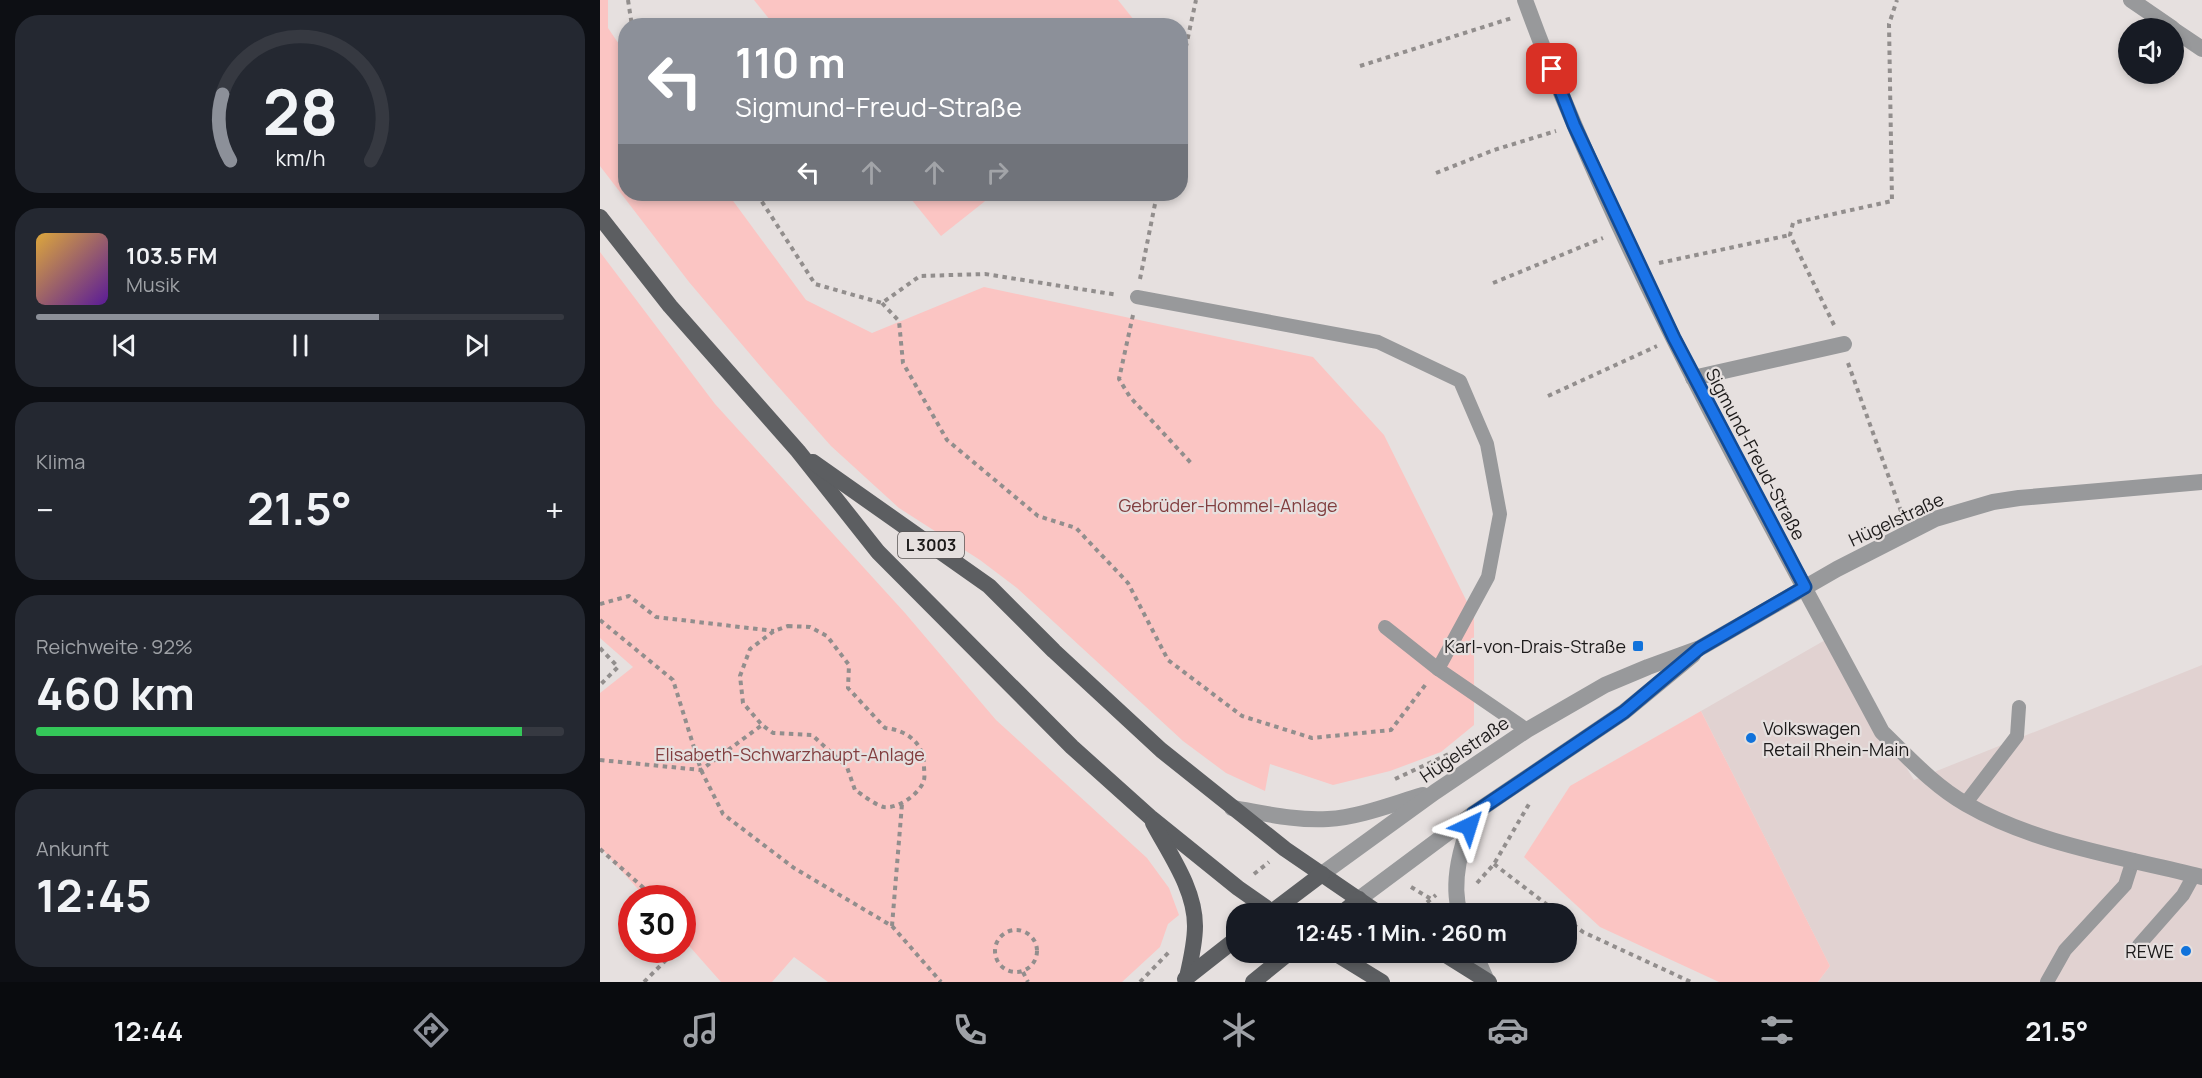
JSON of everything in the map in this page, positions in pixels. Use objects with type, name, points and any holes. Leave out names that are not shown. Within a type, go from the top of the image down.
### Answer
[{"type":"main road","name":"L 3003","points":[[600,217],[670,306],[798,451],[878,552],[1072,747],[1150,817],[1258,903]]},
{"type":"main road","name":"L 3003","points":[[798,451],[989,586],[1054,651],[1161,750],[1232,808],[1365,903]]},
{"type":"main road","points":[[1150,817],[1184,881],[1193,904],[1194,945],[1184,980]]},
{"type":"main road","name":"Hügelstraße","points":[[1285,903],[1322,874]]},
{"type":"main road","name":"Hügelstraße","points":[[1354,903],[1359,899]]},
{"type":"main road","points":[[1184,980],[1226,947]]},
{"type":"main road","points":[[1253,982],[1276,963]]},
{"type":"main road","points":[[1351,963],[1382,982]]},
{"type":"main road","points":[[1458,963],[1488,982]]},
{"type":"street","points":[[2131,0],[2157,18]]},
{"type":"street","name":"Sigmund-Freud-Straße","points":[[1527,3],[1574,125],[1640,267],[1693,378],[1805,587]]},
{"type":"street","points":[[2184,37],[2202,49]]},
{"type":"street","points":[[1693,378],[1843,345]]},
{"type":"street","name":"Hügelstraße","points":[[1359,899],[1473,814],[1624,712],[1700,648],[1805,587],[1909,531],[1954,512],[1993,502],[2202,482]]},
{"type":"street","points":[[1805,587],[1882,732],[1932,780],[1965,804],[2044,837],[2198,876]]},
{"type":"street","name":"Hügelstraße","points":[[1322,874],[1435,792],[1527,730],[1605,685],[1700,648]]},
{"type":"street","points":[[1232,808],[1289,817],[1329,819],[1372,810],[1435,792]]},
{"type":"street","points":[[1458,903],[1456,888],[1459,860],[1473,814]]},
{"type":"street","points":[[1479,963],[1488,982]]},
{"type":"lane","points":[[1137,297],[1378,342],[1460,381],[1487,444],[1500,514],[1488,577],[1438,669]]},
{"type":"lane","points":[[1385,627],[1438,669],[1527,730]]},
{"type":"lane","points":[[1965,804],[2017,736],[2019,707]]},
{"type":"lane","points":[[2047,982],[2065,950],[2125,885],[2133,860]]},
{"type":"lane","points":[[2139,945],[2198,876]]},
{"type":"path","points":[[628,0],[631,18]]},
{"type":"path","points":[[1188,37],[1196,0]]},
{"type":"path","points":[[1897,0],[1889,24],[1892,201],[1793,223],[1790,235],[1843,345],[1909,531]]},
{"type":"path","points":[[1360,66],[1527,3]]},
{"type":"path","points":[[1436,173],[1494,150],[1574,125]]},
{"type":"path","points":[[762,201],[815,284],[882,303],[899,321],[903,363],[947,440],[1038,516],[1076,528],[1128,583],[1168,660],[1242,716],[1312,738],[1391,730],[1438,669]]},
{"type":"path","points":[[1156,201],[1119,379],[1130,397],[1191,463]]},
{"type":"path","points":[[1493,283],[1623,230]]},
{"type":"path","points":[[1640,267],[1790,235]]},
{"type":"path","points":[[882,303],[920,276],[985,274],[1137,297]]},
{"type":"path","points":[[1548,396],[1674,338]]},
{"type":"path","points":[[600,604],[629,596],[656,617],[774,631]]},
{"type":"path","points":[[600,620],[673,680],[701,771],[723,814],[794,868],[892,926],[941,982]]},
{"type":"path","points":[[788,626],[810,627],[827,636],[849,665],[848,688],[885,728],[897,729],[913,737],[924,754],[924,781],[902,804],[883,807],[855,790],[848,766],[812,735],[773,734],[762,725],[743,703],[740,676],[750,650],[774,631],[788,626]]},
{"type":"path","points":[[600,648],[618,667],[600,685]]},
{"type":"path","points":[[600,760],[701,771],[762,725]]},
{"type":"path","points":[[1388,782],[1421,769],[1460,748]]},
{"type":"path","points":[[1473,888],[1494,864],[1531,800]]},
{"type":"path","points":[[892,926],[902,804]]},
{"type":"path","points":[[600,849],[640,885]]},
{"type":"path","points":[[1259,870],[1272,860]]},
{"type":"path","points":[[1494,864],[1545,903]]},
{"type":"path","points":[[1405,883],[1431,899],[1426,903]]},
{"type":"path","points":[[1577,927],[1691,982]]},
{"type":"path","points":[[1009,930],[1024,930],[1035,939],[1036,960],[1023,972],[1008,972],[997,963],[995,943],[1009,930]]},
{"type":"path","points":[[1140,982],[1175,946]]},
{"type":"path","points":[[644,982],[663,963]]},
{"type":"path","points":[[1023,972],[1028,982]]},
{"type":"shaded area","points":[[1827,639],[1914,780],[2202,665],[2202,982],[1818,982],[1830,966],[1701,711]]},
{"type":"green space","name":"Gebrüder-Hommel-Anlage","points":[[600,0],[608,0],[608,28],[618,43],[618,189],[600,166]]},
{"type":"green space","points":[[754,0],[1118,0],[1132,18],[768,18]]},
{"type":"green space","name":"Gebrüder-Hommel-Anlage","points":[[627,201],[733,201],[806,300],[872,333],[984,287],[1313,357],[1384,435],[1474,616],[1474,725],[1441,752],[1390,771],[1333,785],[1270,764],[1265,791],[1226,773],[1183,741],[1017,588],[980,560],[899,508],[831,446],[689,282]]},
{"type":"green space","points":[[913,201],[985,201],[941,236]]},
{"type":"green space","name":"Elisabeth-Schwarzhaupt-Anlage","points":[[600,252],[715,404],[905,613],[996,720],[1147,858],[1169,888],[1179,915],[1168,924],[1160,947],[1122,982],[828,982],[794,957],[772,982],[721,982],[696,954],[696,885],[634,885],[600,847],[600,693],[633,667],[600,638]]},
{"type":"green space","points":[[1701,711],[1830,966],[1818,982],[1719,982],[1600,927],[1577,906],[1577,903],[1574,903],[1524,857],[1570,786]]},
{"type":"place","name":"Karl-von-Drais-Straße","points":[[1638,646]]},
{"type":"place","name":"Volkswagen Retail Rhein-Main","points":[[1751,738]]},
{"type":"place","name":"REWE","points":[[2186,951]]},
{"type":"route","points":[[1469,826],[1473,814],[1624,712],[1700,648],[1805,587],[1693,378],[1574,125],[1552,69]]}]
